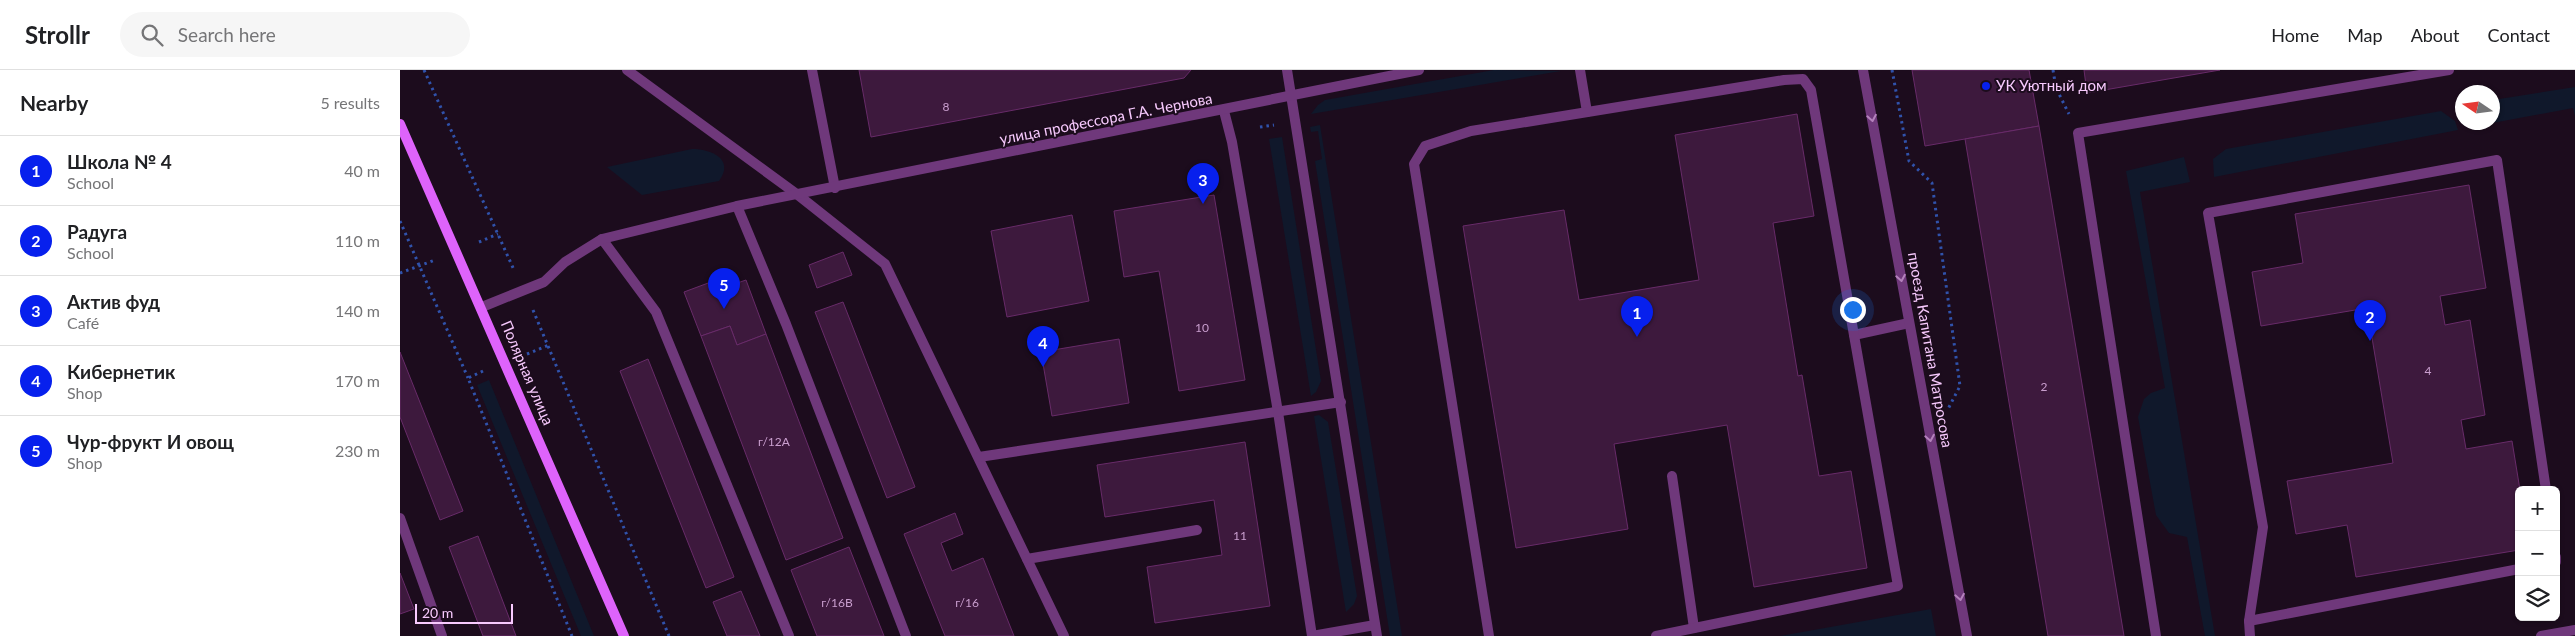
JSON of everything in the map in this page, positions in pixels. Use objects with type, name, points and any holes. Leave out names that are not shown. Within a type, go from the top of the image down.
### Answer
[{"type":"main road","name":"Полярная улица","points":[[400,124],[482,307],[624,636]]},
{"type":"street","points":[[627,70],[798,194],[885,264],[1064,636]]},
{"type":"street","points":[[812,70],[835,188]]},
{"type":"street","points":[[1287,70],[1377,636]]},
{"type":"street","name":"улица профессора Г.А. Чернова","points":[[482,307],[544,282],[565,262],[602,238],[737,206],[1224,111],[1291,95],[1419,70]]},
{"type":"street","points":[[1580,70],[1587,112]]},
{"type":"street","name":"проезд Капитана Матросова","points":[[1863,70],[1967,636]]},
{"type":"street","points":[[2156,636],[2078,133],[2449,70]]},
{"type":"street","points":[[1489,636],[1414,164],[1425,146],[1471,131],[1784,80],[1803,79],[1811,90],[1898,586],[1656,636]]},
{"type":"street","points":[[1224,111],[1232,142],[1278,412],[1312,636],[1376,625]]},
{"type":"street","points":[[2250,636],[2249,621],[2263,527],[2208,213],[2497,160],[2545,486]]},
{"type":"street","points":[[737,206],[786,324],[906,636]]},
{"type":"street","points":[[602,238],[656,312],[789,636]]},
{"type":"street","points":[[1854,335],[1909,323]]},
{"type":"street","points":[[979,457],[1341,402]]},
{"type":"street","points":[[1672,476],[1694,628]]},
{"type":"street","points":[[400,518],[442,636]]},
{"type":"street","points":[[1027,559],[1197,530]]},
{"type":"street","points":[[2249,621],[2515,570]]},
{"type":"street","points":[[2541,636],[2575,630]]},
{"type":"path","points":[[424,70],[549,345],[669,636]]},
{"type":"path","points":[[1892,70],[1909,161],[1932,183],[1960,386],[1948,409],[1950,419]]},
{"type":"path","points":[[2052,70],[2056,88],[2078,133]]},
{"type":"path","points":[[1260,127],[1278,124]]},
{"type":"path","points":[[400,221],[468,378],[572,636]]},
{"type":"path","points":[[479,242],[498,234]]},
{"type":"path","points":[[400,273],[420,267],[438,258]]},
{"type":"path","points":[[528,354],[549,345]]},
{"type":"path","points":[[468,378],[484,371]]},
{"type":"shaded area","points":[[1494,70],[1561,71],[1311,114],[1325,100]]},
{"type":"shaded area","points":[[2575,87],[2575,116],[2573,108],[2500,122],[2500,99]]},
{"type":"shaded area","points":[[2441,111],[2455,121],[2455,130],[2458,130],[2214,177],[2213,159],[2226,149]]},
{"type":"shaded area","points":[[1320,125],[1402,636],[1390,636],[1315,161],[1322,159],[1318,131],[1311,132],[1310,127]]},
{"type":"shaded area","points":[[1282,137],[1321,381],[1316,392],[1311,396],[1269,139]]},
{"type":"shaded area","points":[[692,149],[713,153],[719,157],[724,167],[719,181],[642,195],[607,167]]},
{"type":"shaded area","points":[[2184,157],[2190,182],[2140,192],[2215,636],[2205,636],[2187,537],[2169,533],[2156,515],[2138,417],[2144,399],[2151,393],[2165,388],[2126,171]]},
{"type":"shaded area","points":[[489,380],[594,636],[581,636],[477,385]]},
{"type":"shaded area","points":[[1319,415],[1328,422],[1357,596],[1354,604],[1346,612],[1314,416]]},
{"type":"shaded area","points":[[1931,609],[1936,636],[1780,636]]},
{"type":"building","points":[[859,70],[1191,70],[1184,78],[871,137]]},
{"type":"building","points":[[1912,70],[2029,70],[2039,126],[1925,146]]},
{"type":"building","points":[[2084,70],[2220,70],[2087,93]]},
{"type":"building","points":[[1797,114],[1814,216],[1773,223],[1798,376],[1802,375],[1819,476],[1851,471],[1867,568],[1754,587],[1727,425],[1614,444],[1628,529],[1516,548],[1463,226],[1564,210],[1579,300],[1699,280],[1675,135]]},
{"type":"building","points":[[2039,126],[2124,636],[2048,636],[1965,139]]},
{"type":"building","points":[[2469,185],[2486,288],[2440,296],[2445,325],[2470,320],[2485,415],[2461,420],[2466,449],[2512,441],[2519,486],[2515,486],[2515,551],[2356,577],[2347,525],[2296,534],[2287,481],[2393,463],[2367,308],[2261,326],[2252,272],[2303,263],[2295,214]]},
{"type":"building","points":[[1214,195],[1245,380],[1179,391],[1159,271],[1124,277],[1114,211]]},
{"type":"building","points":[[1072,215],[1089,301],[1007,317],[991,231]]},
{"type":"building","points":[[843,252],[852,275],[817,288],[809,265]]},
{"type":"building","points":[[719,279],[723,288],[746,280],[766,334],[737,345],[730,326],[701,336],[684,292]]},
{"type":"building","points":[[843,302],[915,487],[887,498],[815,312]]},
{"type":"building","points":[[730,326],[737,345],[766,334],[843,538],[786,560],[701,336]]},
{"type":"building","points":[[1119,339],[1129,403],[1052,416],[1041,352]]},
{"type":"building","points":[[400,352],[463,511],[440,520],[400,417]]},
{"type":"building","points":[[648,359],[734,577],[706,588],[620,371]]},
{"type":"building","points":[[1245,442],[1270,606],[1155,623],[1147,567],[1222,555],[1214,500],[1105,517],[1097,465]]},
{"type":"building","points":[[955,513],[963,534],[941,543],[952,571],[983,558],[1014,636],[945,636],[904,534]]},
{"type":"building","points":[[478,536],[516,636],[483,636],[449,547]]},
{"type":"building","points":[[849,547],[884,636],[817,636],[791,570]]},
{"type":"building","points":[[400,573],[414,609],[400,614]]},
{"type":"building","points":[[741,591],[760,636],[727,636],[713,602]]},
{"type":"place","name":"УК Уютный дом","points":[[1986,86]]},
{"type":"place","name":"Актив фуд","points":[[1203,204]]},
{"type":"place","name":"Чур-фрукт И овощ","points":[[724,309]]},
{"type":"place","name":"Школа № 4","points":[[1637,337]]},
{"type":"place","name":"Радуга","points":[[2370,341]]},
{"type":"place","name":"Кибернетик","points":[[1043,367]]}]
